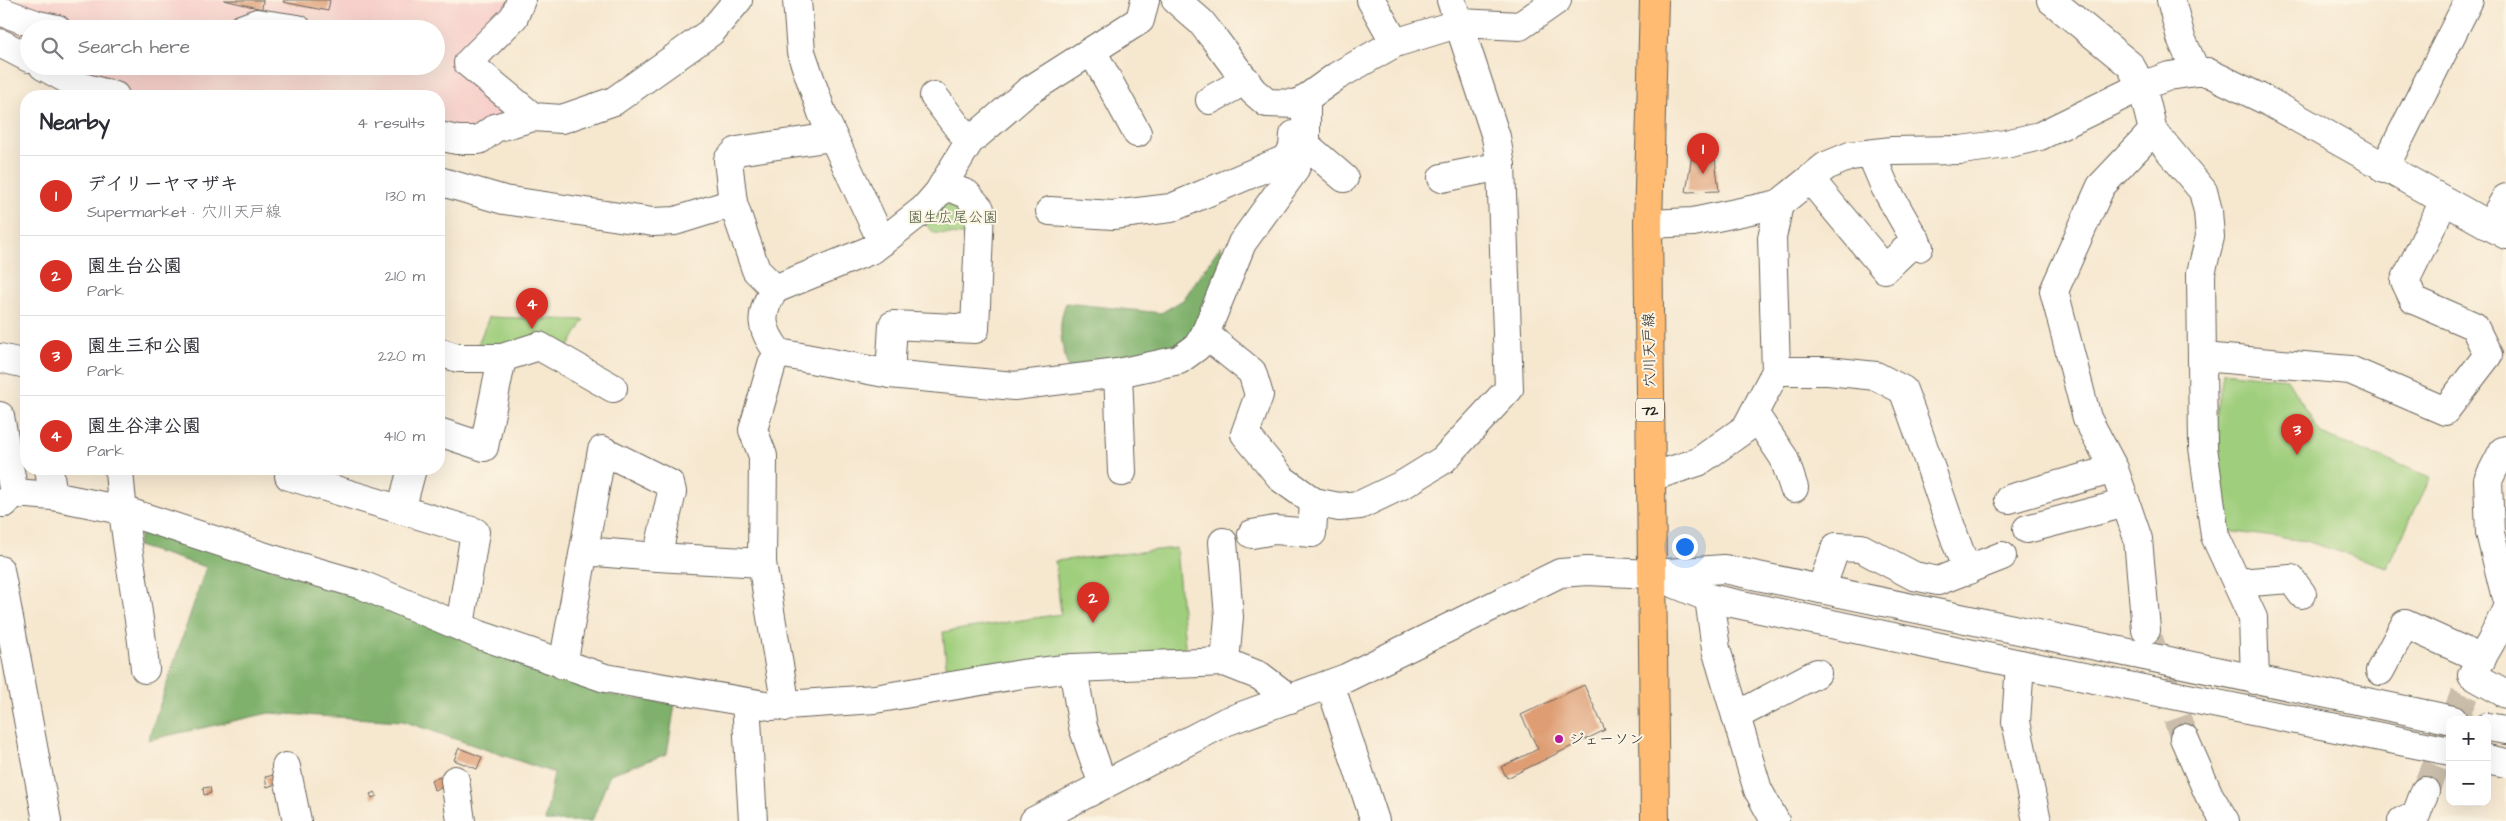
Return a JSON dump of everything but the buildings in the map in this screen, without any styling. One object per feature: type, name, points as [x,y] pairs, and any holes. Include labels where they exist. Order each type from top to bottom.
[{"type":"main road","name":"穴川天戸線","points":[[1654,0],[1648,224],[1655,821]]},
{"type":"street","points":[[521,0],[514,16],[468,63],[533,117]]},
{"type":"street","points":[[445,137],[457,140],[479,140],[495,128],[533,117],[562,119],[614,101],[712,32],[738,0]]},
{"type":"street","points":[[797,0],[801,52],[832,137],[882,242]]},
{"type":"street","points":[[1145,0],[1140,20],[1027,92],[969,142],[943,185],[924,209],[882,242],[873,249],[775,289],[764,304],[762,321],[772,344],[779,353],[890,374],[1014,386],[1118,373],[1179,360],[1196,347],[1205,334],[1242,243],[1294,171],[1306,145],[1302,101]]},
{"type":"street","points":[[1176,0],[1201,22],[1253,91],[1267,103],[1302,101],[1336,76],[1394,43],[1455,12],[1520,26],[1556,0]]},
{"type":"street","points":[[1370,0],[1394,43]]},
{"type":"street","points":[[2050,0],[2130,64],[2142,86],[2153,131],[2203,191],[2208,211],[2210,237],[2201,273],[2203,447],[2215,536],[2253,618],[2255,680]]},
{"type":"street","points":[[2170,0],[2181,38],[2196,72]]},
{"type":"street","points":[[2384,169],[2469,0]]},
{"type":"street","points":[[0,11],[24,20]]},
{"type":"street","points":[[1205,334],[1252,372],[1259,395],[1245,434],[1282,479],[1314,502],[1339,507],[1360,505],[1404,484],[1442,460],[1509,389],[1501,166],[1496,137],[1455,12]]},
{"type":"street","points":[[0,42],[20,53]]},
{"type":"street","points":[[1092,51],[1137,133]]},
{"type":"street","points":[[1648,224],[1693,222],[1779,204],[1826,166],[1850,156],[1892,150],[1962,150],[2006,144],[2032,138],[2142,86],[2169,76],[2196,72],[2207,72],[2269,102],[2384,169],[2498,231],[2506,198]]},
{"type":"street","points":[[59,75],[79,86],[93,90]]},
{"type":"street","points":[[1210,100],[1246,80]]},
{"type":"street","points":[[934,96],[969,142]]},
{"type":"street","points":[[1050,211],[1113,215],[1171,208],[1253,174],[1288,158],[1293,147],[1302,101]]},
{"type":"street","points":[[2146,630],[2138,539],[2114,469],[2087,418],[2054,291],[2101,186],[2153,131]]},
{"type":"street","points":[[775,289],[756,270],[733,203],[728,160],[738,151],[832,137]]},
{"type":"street","points":[[1306,145],[1344,178]]},
{"type":"street","points":[[1810,180],[1885,269],[1917,243],[1885,187],[1871,154]]},
{"type":"street","points":[[1442,178],[1501,166]]},
{"type":"street","points":[[445,183],[504,200],[653,222],[675,221],[733,203]]},
{"type":"street","points":[[890,374],[893,325],[975,328],[980,209],[967,194],[943,185]]},
{"type":"street","points":[[2203,357],[2350,370],[2445,411],[2488,355],[2474,326],[2414,300],[2405,281],[2444,201]]},
{"type":"street","points":[[1650,477],[1698,462],[1746,428],[1776,371],[1772,238],[1779,204]]},
{"type":"street","points":[[445,354],[458,358],[502,358],[539,346],[614,388]]},
{"type":"street","points":[[779,353],[772,364],[753,430],[763,456],[762,563],[786,707]]},
{"type":"street","points":[[0,358],[20,363]]},
{"type":"street","points":[[445,434],[484,447],[502,358]]},
{"type":"street","points":[[1776,371],[1828,371],[1876,376],[1903,390],[1967,571]]},
{"type":"street","points":[[1118,373],[1122,472]]},
{"type":"street","points":[[1754,413],[1784,458],[1794,488]]},
{"type":"street","points":[[0,416],[7,498],[52,496],[122,510],[272,559],[362,585],[460,626],[605,678],[786,707],[875,699],[1022,674],[1074,668],[1225,662],[1260,676],[1290,698]]},
{"type":"street","points":[[563,664],[602,450],[670,484],[672,492],[657,557]]},
{"type":"street","points":[[2506,450],[2503,451],[2488,480],[2490,533],[2506,598]]},
{"type":"street","points":[[2009,500],[2114,469]]},
{"type":"street","points":[[50,475],[52,496]]},
{"type":"street","points":[[119,475],[122,510],[141,623],[145,669]]},
{"type":"street","points":[[289,475],[475,532],[460,626]]},
{"type":"street","points":[[401,510],[410,475]]},
{"type":"street","points":[[1252,534],[1275,530],[1312,533],[1314,502]]},
{"type":"street","points":[[2027,529],[2126,502]]},
{"type":"street","points":[[1223,542],[1229,617],[1225,662]]},
{"type":"street","points":[[1821,589],[1836,547],[1862,548],[1914,576],[1938,581],[2002,556]]},
{"type":"street","points":[[584,551],[762,563]]},
{"type":"street","points":[[1034,821],[1225,722],[1346,678],[1560,573],[1587,571],[1652,574],[1724,569],[2446,719]]},
{"type":"street","points":[[0,570],[47,821]]},
{"type":"street","points":[[1652,574],[1709,598],[2020,664],[2446,750]]},
{"type":"street","points":[[2237,583],[2291,579],[2302,594]]},
{"type":"street","points":[[1709,598],[1716,649],[1758,790],[1775,821]]},
{"type":"street","points":[[2504,691],[2472,675],[2506,610]]},
{"type":"street","points":[[2380,671],[2405,624],[2482,659]]},
{"type":"street","points":[[2020,664],[2016,722],[2037,821]]},
{"type":"street","points":[[1074,668],[1083,727],[1103,785]]},
{"type":"street","points":[[1736,716],[1817,673]]},
{"type":"street","points":[[1330,684],[1375,821]]},
{"type":"street","points":[[746,702],[753,821]]},
{"type":"street","points":[[2491,728],[2506,730]]},
{"type":"street","points":[[2184,738],[2209,795],[2225,821]]},
{"type":"street","points":[[2491,760],[2506,763]]},
{"type":"street","points":[[286,767],[302,814]]},
{"type":"street","points":[[455,780],[461,821]]},
{"type":"street","points":[[2402,821],[2416,815],[2425,792]]},
{"type":"shaded area","points":[[0,0],[515,0],[463,65],[521,115],[473,134],[445,131],[445,90],[118,90],[74,75],[445,75],[445,20],[20,20],[20,43],[0,31]]},
{"type":"green space","name":"園生広尾公園","points":[[949,197],[966,205],[973,236],[934,233],[925,224]]},
{"type":"green space","points":[[1221,245],[1223,260],[1194,332],[1164,355],[1069,372],[1061,337],[1061,321],[1066,303],[1161,313],[1183,300]]},
{"type":"green space","points":[[489,317],[584,320],[566,352],[476,349]]},
{"type":"green space","points":[[2223,372],[2287,379],[2321,434],[2431,477],[2387,567],[2306,541],[2227,531],[2214,433]]},
{"type":"green space","points":[[142,531],[240,557],[443,628],[610,695],[675,704],[667,754],[610,774],[592,821],[545,821],[554,773],[403,721],[269,713],[148,740],[206,567],[137,546]]},
{"type":"green space","points":[[1176,548],[1186,655],[948,683],[943,632],[1061,614],[1055,561]]},
{"type":"tunnel","points":[[2149,639],[2184,738]]},
{"type":"tunnel","points":[[2456,716],[2472,675]]},
{"type":"tunnel","points":[[2425,791],[2446,740]]},
{"type":"place","name":"デイリーヤマザキ","points":[[1703,174]]},
{"type":"place","name":"園生谷津公園","points":[[532,329]]},
{"type":"place","name":"園生三和公園","points":[[2297,455]]},
{"type":"place","name":"園生台公園","points":[[1093,623]]},
{"type":"place","name":"ジェーソン","points":[[1559,739]]}]
